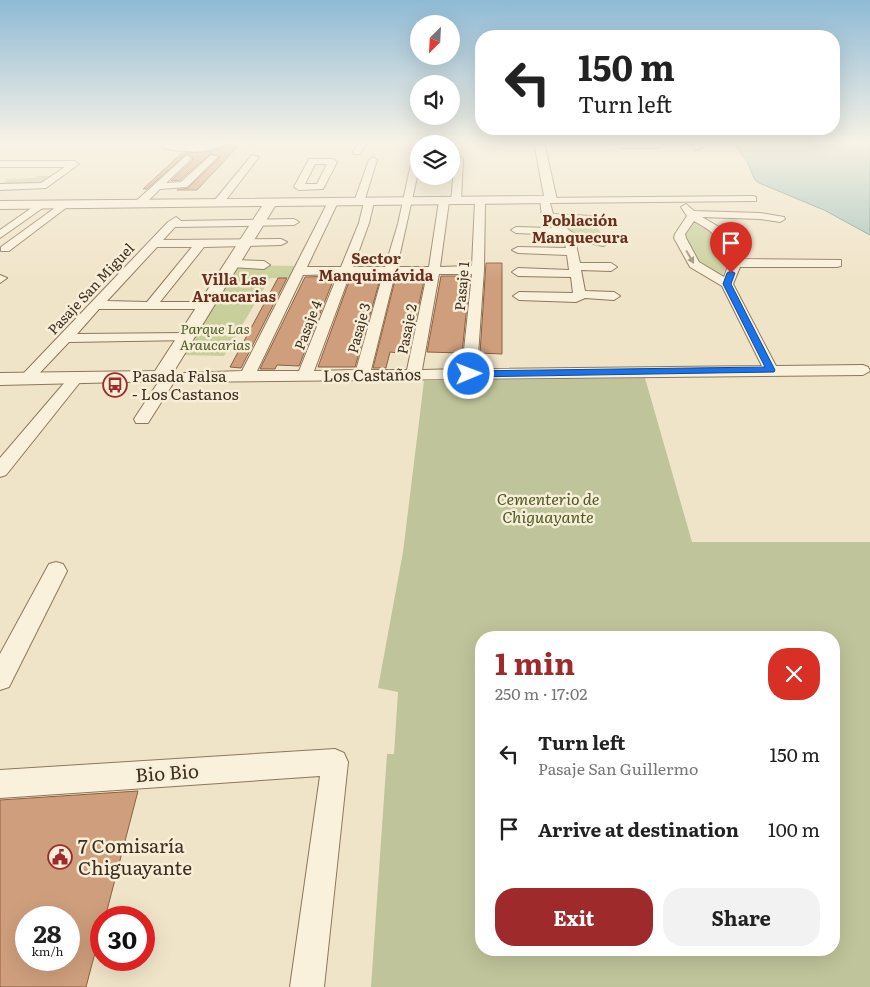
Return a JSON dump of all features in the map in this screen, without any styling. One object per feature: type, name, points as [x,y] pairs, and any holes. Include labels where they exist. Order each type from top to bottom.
[{"type":"street","points":[[139,204],[156,188]]},
{"type":"street","points":[[218,203],[231,188]]},
{"type":"street","points":[[295,202],[304,188]]},
{"type":"street","points":[[364,202],[367,188]]},
{"type":"street","points":[[408,202],[411,188]]},
{"type":"street","points":[[450,201],[453,188]]},
{"type":"street","points":[[545,188],[547,217],[550,223],[568,234],[579,296]]},
{"type":"street","points":[[681,199],[691,216],[721,232],[734,255],[735,263],[727,284]]},
{"type":"street","points":[[0,205],[753,199]]},
{"type":"street","name":"Pasaje 2","points":[[414,374],[434,270],[450,201]]},
{"type":"street","name":"Pasaje 1","points":[[469,374],[478,270],[480,201]]},
{"type":"street","points":[[247,376],[333,202]]},
{"type":"street","name":"Pasaje 4","points":[[305,375],[345,271],[364,202]]},
{"type":"street","name":"Pasaje 3","points":[[362,375],[408,202]]},
{"type":"street","points":[[142,419],[186,337],[271,203]]},
{"type":"street","points":[[0,235],[40,205]]},
{"type":"street","points":[[3,249],[62,205]]},
{"type":"street","points":[[691,216],[760,216],[780,219]]},
{"type":"street","points":[[691,216],[680,234],[680,238],[694,264],[727,284],[771,370]]},
{"type":"street","points":[[547,217],[607,220]]},
{"type":"street","points":[[174,222],[294,222]]},
{"type":"street","name":"Pasaje San Miguel","points":[[27,378],[174,222]]},
{"type":"street","points":[[516,230],[568,234],[603,243]]},
{"type":"street","points":[[153,244],[281,242]]},
{"type":"street","points":[[151,305],[200,244]]},
{"type":"street","points":[[3,249],[21,249]]},
{"type":"street","points":[[518,250],[572,252]]},
{"type":"street","points":[[735,263],[837,263]]},
{"type":"street","points":[[234,264],[264,264]]},
{"type":"street","points":[[518,272],[610,267]]},
{"type":"street","points":[[300,271],[478,270]]},
{"type":"street","points":[[518,296],[614,296]]},
{"type":"street","points":[[96,305],[206,306]]},
{"type":"street","points":[[65,338],[186,337]]},
{"type":"street","name":"Los Castaños","points":[[0,379],[863,370]]},
{"type":"street","points":[[0,470],[76,378]]},
{"type":"street","points":[[0,678],[56,571]]},
{"type":"street","name":"Bio Bio","points":[[0,784],[334,762],[307,987]]},
{"type":"green space","points":[[557,221],[595,224],[602,235],[610,240],[576,235]]},
{"type":"green space","points":[[695,221],[716,233],[730,256],[722,277],[699,263],[686,238],[686,234]]},
{"type":"green space","name":"Parque Las Araucarias","points":[[238,265],[299,266],[289,278],[270,278],[224,356],[182,355]]},
{"type":"green space","name":"Cementerio de Chiguayante","points":[[645,378],[692,542],[870,542],[870,987],[371,987],[387,754],[394,754],[398,692],[378,688],[403,552],[424,381]]},
{"type":"water","points":[[771,188],[870,188],[870,235],[824,210]]},
{"type":"building","points":[[188,188],[199,188],[197,190],[177,190]]},
{"type":"building","points":[[486,263],[502,263],[502,354],[480,353]]},
{"type":"building","points":[[335,276],[299,366],[277,365],[275,369],[260,369],[305,277]]},
{"type":"building","points":[[351,276],[381,276],[355,367],[318,367]]},
{"type":"building","points":[[396,276],[425,276],[409,351],[408,354],[390,352],[386,368],[373,368]]},
{"type":"building","points":[[441,276],[470,276],[462,353],[427,352]]},
{"type":"building","points":[[278,278],[287,278],[241,368],[230,367]]},
{"type":"building","name":"7 Comisaría Chiguayante","points":[[138,791],[108,906],[90,906],[90,971],[86,987],[0,987],[0,800]]},
{"type":"place","name":"Pasada Falsa - Los Castanos","points":[[115,385]]},
{"type":"place","name":"7 Comisaría Chiguayante","points":[[60,857]]},
{"type":"district","name":"Población Manquecura","points":[[580,230]]},
{"type":"district","name":"Sector Manquimávida","points":[[376,268]]},
{"type":"district","name":"Villa Las Araucarias","points":[[234,288]]},
{"type":"route","points":[[469,374],[771,370],[727,284],[731,273]]}]
